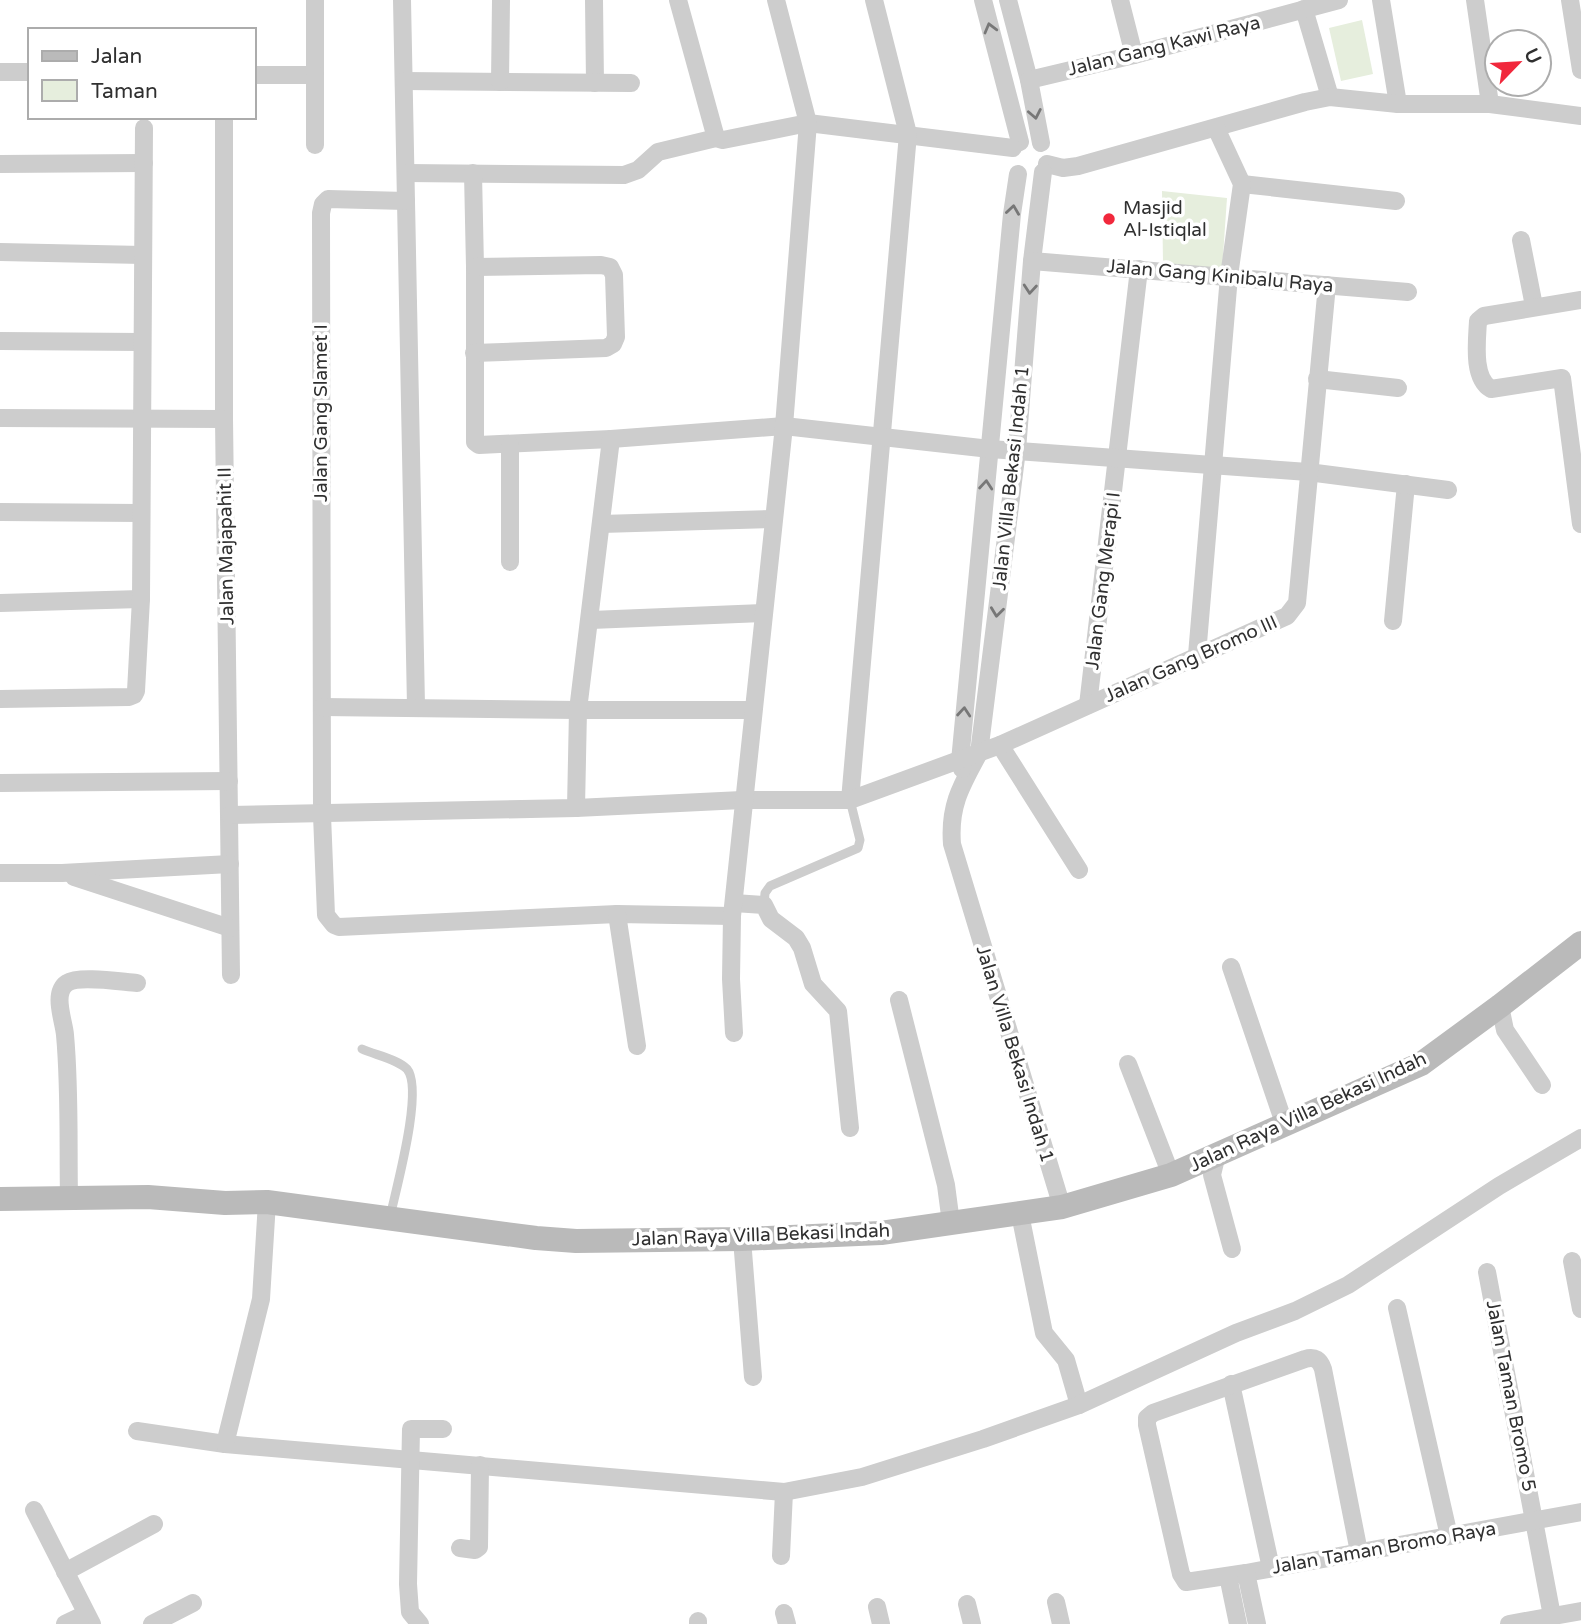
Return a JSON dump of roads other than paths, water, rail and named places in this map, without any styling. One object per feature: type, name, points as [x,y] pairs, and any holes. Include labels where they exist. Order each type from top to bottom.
[{"type":"main road","name":"Jalan Raya Villa Bekasi Indah","points":[[0,1199],[148,1197],[225,1203],[267,1202],[576,1241],[742,1239],[880,1233],[1020,1214],[1062,1207],[1171,1175],[1421,1063],[1581,943]]},
{"type":"street","points":[[315,0],[315,145]]},
{"type":"street","points":[[402,0],[416,706]]},
{"type":"street","points":[[500,82],[501,0]]},
{"type":"street","points":[[594,0],[595,83]]},
{"type":"street","points":[[678,0],[716,138]]},
{"type":"street","points":[[734,1033],[731,979],[733,909],[784,426],[808,123],[776,0]]},
{"type":"street","points":[[849,800],[908,134],[874,0]]},
{"type":"street","points":[[983,0],[1016,145],[1010,162],[1018,174],[1031,178],[1045,168],[1070,168],[1330,97],[1398,104],[1490,104],[1581,116]]},
{"type":"street","points":[[1008,0],[1041,143],[1048,157],[1045,168]]},
{"type":"street","points":[[1120,0],[1134,55]]},
{"type":"street","name":"Jalan Gang Kawi Raya","points":[[1028,80],[1134,55],[1339,0]]},
{"type":"street","points":[[1381,0],[1398,104]]},
{"type":"street","points":[[1475,0],[1490,104]]},
{"type":"street","points":[[1570,0],[1581,70]]},
{"type":"street","points":[[1304,9],[1330,97]]},
{"type":"street","points":[[0,72],[28,72]]},
{"type":"street","points":[[256,75],[315,75]]},
{"type":"street","points":[[404,82],[631,83]]},
{"type":"street","name":"Jalan Majapahit II","points":[[224,119],[231,975]]},
{"type":"street","points":[[406,173],[624,175],[638,170],[658,152],[716,138],[723,140],[808,123],[1016,145],[1027,139],[1041,143]]},
{"type":"street","points":[[0,699],[134,695],[141,599],[144,128]]},
{"type":"street","points":[[1197,655],[1229,276],[1242,184],[1216,128]]},
{"type":"street","points":[[0,164],[144,163]]},
{"type":"street","name":"Jalan Villa Bekasi Indah 1","points":[[1045,168],[1032,261],[1017,450],[979,753],[964,779],[952,811],[953,844],[1062,1207]]},
{"type":"street","points":[[473,173],[475,442],[479,444],[510,445],[784,426],[990,449],[1308,472],[1448,490]]},
{"type":"street","name":"Jalan Villa Bekasi Indah 1","points":[[964,779],[960,761],[1018,174]]},
{"type":"street","points":[[1242,184],[1396,201]]},
{"type":"street","name":"Jalan Gang Slamet I","points":[[406,201],[328,199],[321,213],[322,815],[325,910],[329,921],[339,927],[617,915]]},
{"type":"street","points":[[1521,240],[1534,306]]},
{"type":"street","points":[[0,252],[143,255]]},
{"type":"street","name":"Jalan Gang Kinibalu Raya","points":[[1032,261],[1408,292]]},
{"type":"street","points":[[474,353],[606,348],[613,344],[616,337],[614,275],[610,267],[475,267]]},
{"type":"street","name":"Jalan Gang Merapi I","points":[[1088,705],[1139,269]]},
{"type":"street","name":"Jalan Gang Bromo III","points":[[230,815],[576,808],[743,800],[849,800],[1000,745],[1287,616],[1295,608],[1327,285]]},
{"type":"street","points":[[1581,300],[1484,316],[1478,321],[1476,341],[1480,379],[1487,387],[1495,390],[1581,375]]},
{"type":"street","points":[[0,341],[142,342]]},
{"type":"street","points":[[1562,378],[1581,524]]},
{"type":"street","points":[[1318,379],[1398,388]]},
{"type":"street","points":[[0,418],[225,419]]},
{"type":"street","points":[[576,808],[578,710],[611,439]]},
{"type":"street","points":[[510,445],[510,562]]},
{"type":"street","points":[[1393,621],[1406,484]]},
{"type":"street","points":[[0,512],[141,513]]},
{"type":"street","points":[[601,524],[773,519]]},
{"type":"street","points":[[0,603],[141,599]]},
{"type":"street","points":[[591,620],[763,612]]},
{"type":"street","points":[[322,707],[752,710]]},
{"type":"street","points":[[1000,745],[1079,870]]},
{"type":"street","points":[[0,783],[229,781]]},
{"type":"street","points":[[0,873],[62,873],[230,864]]},
{"type":"street","points":[[150,902],[153,868]]},
{"type":"street","points":[[62,873],[230,928]]},
{"type":"street","points":[[637,1046],[617,915],[764,905],[771,919],[796,938],[802,948],[813,984],[838,1011],[850,1128]]},
{"type":"street","points":[[1231,967],[1285,1126]]},
{"type":"street","points":[[69,1198],[67,1050],[60,1003],[61,990],[67,983],[81,980],[137,983]]},
{"type":"street","points":[[898,1000],[946,1185],[951,1223]]},
{"type":"street","points":[[1500,1006],[1505,1030],[1542,1085]]},
{"type":"street","points":[[1128,1064],[1171,1175]]},
{"type":"street","points":[[137,1431],[225,1444],[784,1492],[862,1477],[1079,1405],[1236,1333],[1295,1311],[1348,1284],[1499,1186],[1581,1138]]},
{"type":"street","points":[[1217,1154],[1212,1175],[1232,1250]]},
{"type":"street","points":[[225,1444],[261,1299],[267,1202]]},
{"type":"street","points":[[1020,1214],[1044,1333],[1066,1360],[1079,1405]]},
{"type":"street","points":[[742,1239],[753,1377]]},
{"type":"street","points":[[1572,1261],[1581,1309]]},
{"type":"street","name":"Jalan Taman Bromo 5","points":[[1487,1272],[1552,1616]]},
{"type":"street","points":[[1397,1308],[1449,1536]]},
{"type":"street","points":[[1271,1569],[1231,1384],[1311,1357],[1321,1363],[1359,1552]]},
{"type":"street","name":"Jalan Taman Bromo Raya","points":[[1231,1384],[1153,1413],[1147,1418],[1181,1574],[1186,1582],[1581,1512]]},
{"type":"street","points":[[420,1624],[410,1612],[408,1584],[411,1429],[443,1429]]},
{"type":"street","points":[[460,1548],[475,1550],[479,1547],[480,1465]]},
{"type":"street","points":[[781,1556],[784,1492]]},
{"type":"street","points":[[34,1510],[89,1619],[65,1624]]},
{"type":"street","points":[[65,1572],[153,1524]]},
{"type":"street","points":[[1237,1574],[1238,1624]]},
{"type":"street","points":[[1237,1574],[1257,1624]]},
{"type":"street","points":[[1056,1602],[1061,1624]]},
{"type":"street","points":[[152,1624],[193,1603]]},
{"type":"street","points":[[967,1604],[972,1624]]},
{"type":"street","points":[[1509,1624],[1581,1611]]},
{"type":"lane","points":[[764,905],[765,892],[770,886],[858,848],[860,839],[849,800]]},
{"type":"lane","points":[[362,1049],[402,1065],[412,1078],[413,1104],[390,1217]]},
{"type":"place","name":"Masjid Al-Istiqlal","points":[[1109,219]]}]
